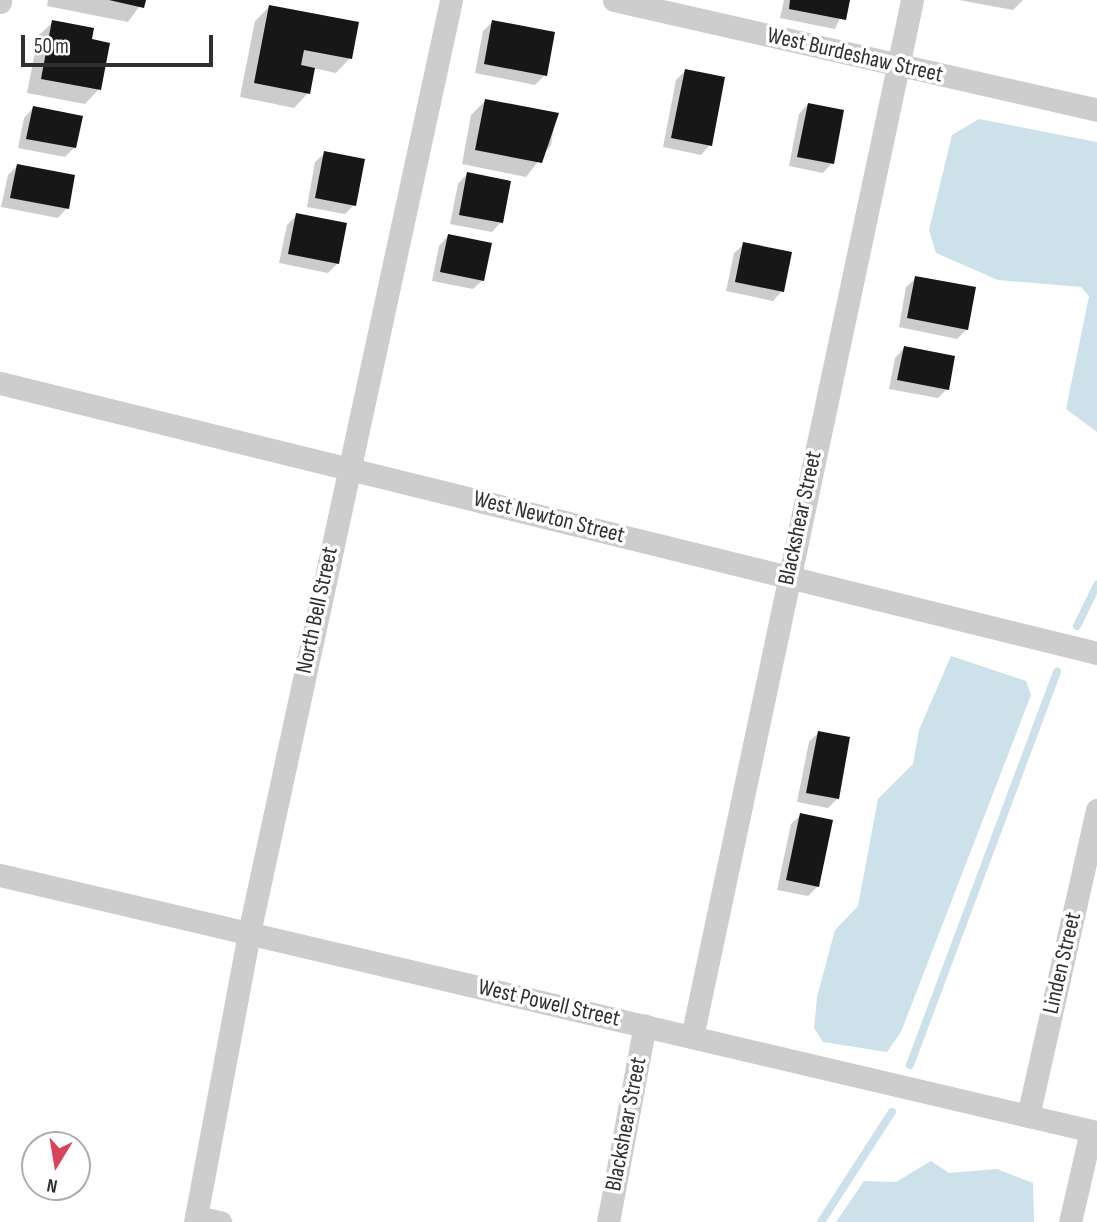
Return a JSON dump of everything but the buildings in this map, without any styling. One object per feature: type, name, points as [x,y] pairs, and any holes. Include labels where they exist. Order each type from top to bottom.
[{"type":"street","name":"North Bell Street","points":[[195,1219],[248,933],[451,0]]},
{"type":"street","name":"West Burdeshaw Street","points":[[614,0],[1097,110]]},
{"type":"street","name":"Blackshear Street","points":[[692,1037],[912,0]]},
{"type":"street","name":"West Newton Street","points":[[0,383],[1097,653]]},
{"type":"street","name":"Linden Street","points":[[1028,1116],[1097,810]]},
{"type":"street","name":"West Powell Street","points":[[0,875],[1094,1131]]},
{"type":"street","name":"Blackshear Street","points":[[608,1222],[645,1025]]},
{"type":"street","points":[[1070,1222],[1094,1131]]},
{"type":"street","points":[[195,1219],[220,1222]]},
{"type":"water","points":[[979,119],[1097,142],[1097,432],[1066,409],[1089,296],[1081,287],[998,280],[936,253],[929,230],[952,135]]},
{"type":"water","points":[[951,656],[1026,681],[1031,695],[901,1032],[887,1052],[823,1042],[814,1028],[817,997],[835,930],[858,906],[878,799],[913,764],[919,730]]},
{"type":"water","points":[[931,1161],[949,1173],[997,1169],[1033,1183],[1034,1222],[836,1222],[864,1181],[896,1182]]},
{"type":"waterway","points":[[1077,626],[1097,585]]},
{"type":"waterway","points":[[910,1065],[1057,672]]},
{"type":"waterway","points":[[821,1222],[892,1112]]}]
